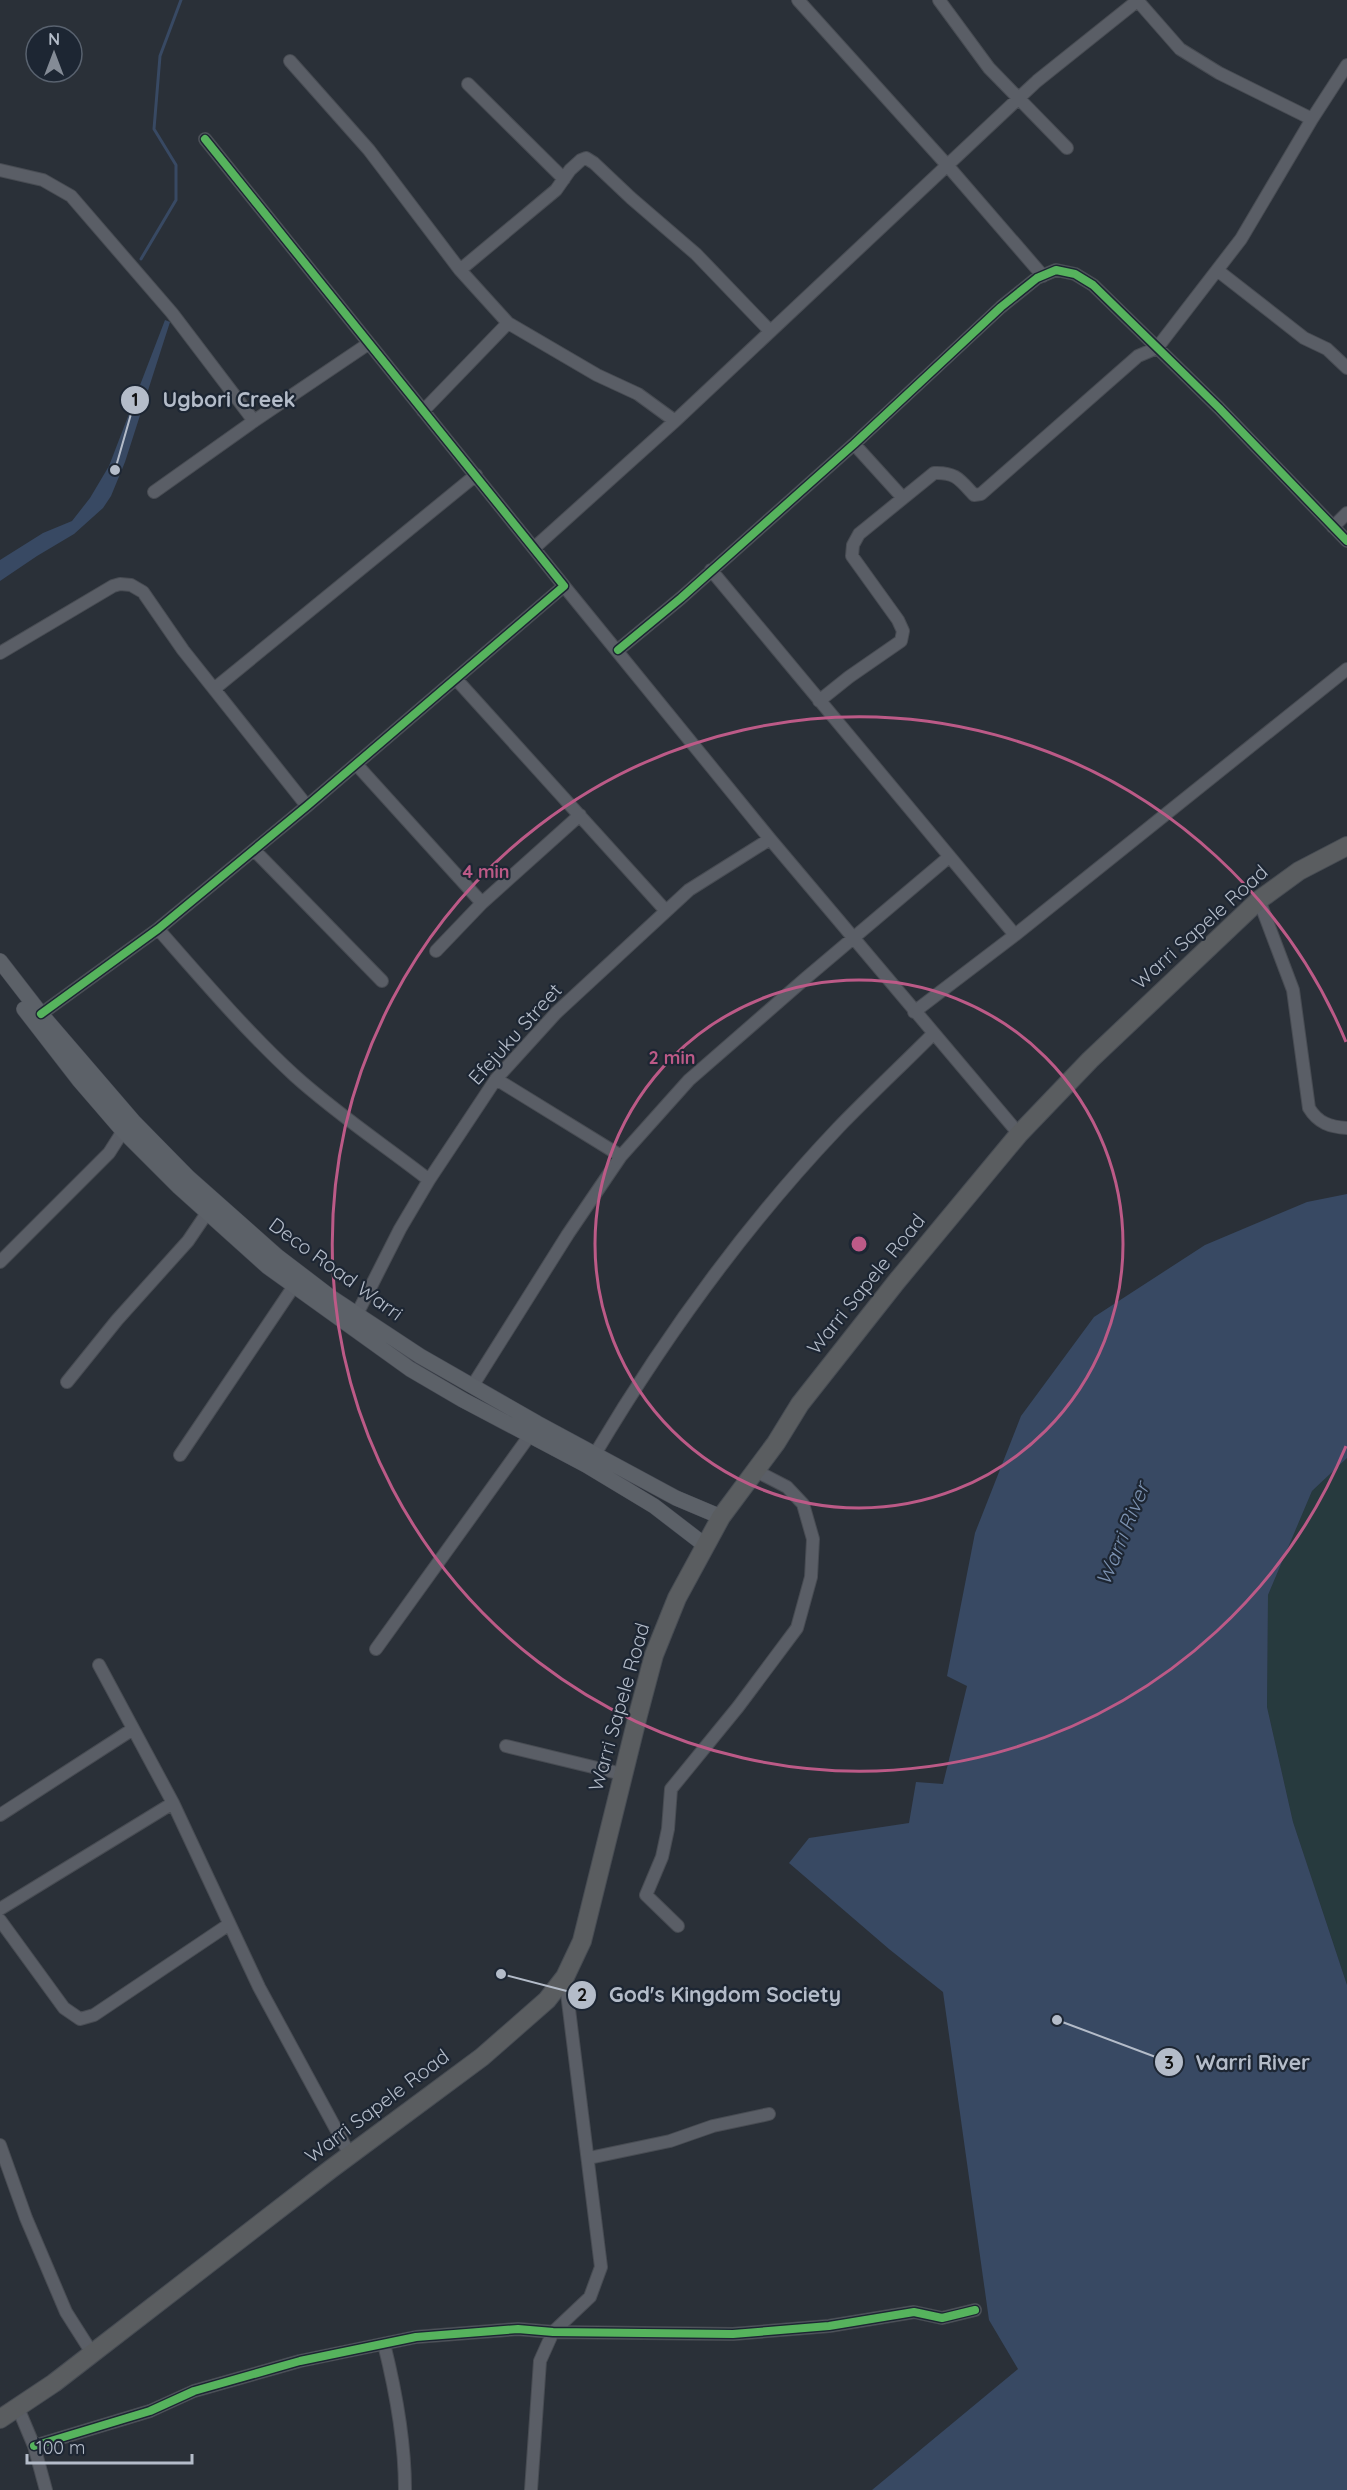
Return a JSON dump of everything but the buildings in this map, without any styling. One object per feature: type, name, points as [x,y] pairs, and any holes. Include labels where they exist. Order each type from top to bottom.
[{"type":"highway","name":"Warri Sapele Road","points":[[0,2419],[54,2383],[350,2154],[482,2056],[547,2000],[566,1977],[582,1941],[622,1774],[654,1655],[677,1598],[722,1518],[807,1395],[897,1281],[1019,1134],[1090,1060],[1259,900],[1299,871],[1347,846]]},
{"type":"main road","name":"Deco Road Warri","points":[[0,961],[41,1014],[141,1130],[195,1184],[277,1256],[298,1281],[410,1369],[586,1465],[654,1506],[706,1546]]},
{"type":"main road","name":"Deco Road Warri","points":[[0,978],[79,1080],[123,1131],[207,1213],[268,1267],[357,1314],[420,1356],[595,1454],[676,1498],[722,1518]]},
{"type":"street","points":[[798,0],[947,165],[1043,276]]},
{"type":"street","points":[[939,0],[989,68],[1067,148]]},
{"type":"street","points":[[534,548],[675,421],[1017,99],[1137,0],[1180,50],[1219,73],[1312,119]]},
{"type":"street","points":[[290,61],[369,150],[460,270],[508,323],[597,375],[638,394],[675,421]]},
{"type":"street","points":[[819,701],[901,641],[903,631],[898,620],[852,556],[853,545],[859,534],[934,473],[948,472],[956,476],[974,495],[981,494],[1138,356],[1157,348],[1241,238],[1347,65]]},
{"type":"street","points":[[468,84],[564,179]]},
{"type":"street","points":[[205,139],[770,839],[933,1035],[1019,1134]]},
{"type":"street","points":[[460,270],[556,190],[581,160],[586,158],[696,254],[770,331]]},
{"type":"street","points":[[0,170],[43,180],[71,196],[172,313],[254,421]]},
{"type":"street","points":[[618,650],[854,444],[1001,307],[1037,278],[1056,270],[1075,274],[1093,285],[1219,408],[1347,541]]},
{"type":"street","points":[[1217,270],[1304,338],[1327,349],[1347,368]]},
{"type":"street","points":[[423,411],[508,323]]},
{"type":"street","points":[[154,492],[369,344]]},
{"type":"street","points":[[854,444],[903,498]]},
{"type":"street","points":[[213,689],[476,475]]},
{"type":"street","points":[[1334,526],[1347,513]]},
{"type":"street","points":[[711,570],[1015,935]]},
{"type":"street","points":[[0,653],[113,586],[131,585],[143,592],[213,689],[307,806]]},
{"type":"street","points":[[41,1014],[158,929],[307,806],[564,586]]},
{"type":"street","points":[[914,1012],[1015,935],[1347,669]]},
{"type":"street","points":[[456,679],[666,911]]},
{"type":"street","points":[[356,764],[482,903]]},
{"type":"street","points":[[436,951],[482,903],[580,815]]},
{"type":"street","name":"Efejuku Street","points":[[357,1314],[400,1229],[429,1180],[496,1079],[556,1013],[689,890],[770,839]]},
{"type":"street","points":[[254,849],[382,981]]},
{"type":"street","points":[[472,1385],[568,1234],[621,1156],[689,1080],[949,857]]},
{"type":"street","points":[[1259,900],[1293,990],[1309,1108],[1315,1119],[1333,1127],[1347,1128]]},
{"type":"street","points":[[158,929],[203,980],[294,1075],[348,1120],[429,1180]]},
{"type":"street","points":[[595,1454],[629,1397],[694,1301],[764,1214],[837,1129],[933,1035]]},
{"type":"street","points":[[496,1079],[621,1156]]},
{"type":"street","points":[[0,1262],[110,1153],[123,1131]]},
{"type":"street","points":[[67,1382],[117,1320],[188,1241],[207,1213]]},
{"type":"street","points":[[180,1455],[298,1281]]},
{"type":"street","points":[[376,1649],[530,1435]]},
{"type":"street","points":[[678,1926],[646,1894],[664,1848],[671,1789],[738,1707],[796,1628],[811,1577],[813,1539],[802,1504],[787,1486],[756,1471]]},
{"type":"street","points":[[99,1665],[173,1803],[259,1988],[350,2154]]},
{"type":"street","points":[[0,1815],[133,1729]]},
{"type":"street","points":[[506,1746],[622,1774]]},
{"type":"street","points":[[0,1909],[173,1803]]},
{"type":"street","points":[[0,1920],[64,2008],[80,2019],[94,2015],[228,1925]]},
{"type":"street","points":[[531,2490],[540,2361],[553,2332],[590,2297],[601,2267],[566,1977]]},
{"type":"street","points":[[589,2158],[670,2141],[713,2126],[769,2114]]},
{"type":"street","points":[[0,2145],[26,2218],[66,2312],[92,2353]]},
{"type":"street","points":[[34,2446],[150,2411],[194,2391],[300,2361],[417,2337],[518,2329],[553,2332],[733,2334],[829,2326],[914,2312],[942,2318],[975,2310]]},
{"type":"street","points":[[384,2344],[398,2403],[405,2458],[405,2490]]},
{"type":"street","points":[[18,2408],[34,2446],[46,2490]]},
{"type":"green space","points":[[1347,1458],[1347,1985],[1293,1822],[1267,1707],[1268,1595],[1312,1491]]},
{"type":"water","points":[[165,320],[170,322],[125,462],[111,496],[103,508],[74,534],[0,581],[0,560],[43,533],[72,521],[90,498],[109,466]]},
{"type":"water","points":[[1347,1194],[1347,1458],[1312,1491],[1268,1595],[1267,1707],[1293,1822],[1347,1985],[1347,2490],[872,2490],[1018,2369],[989,2320],[943,1992],[789,1863],[809,1838],[909,1823],[916,1782],[943,1784],[967,1686],[947,1676],[975,1533],[1021,1416],[1094,1317],[1205,1245],[1307,1202]]},
{"type":"waterway","points":[[141,259],[176,200],[176,165],[154,129],[160,56],[181,0]]},
{"type":"cycle path","points":[[41,1014],[158,929],[307,806],[564,586],[205,139]]},
{"type":"cycle path","points":[[618,650],[681,598],[854,444],[1001,307],[1037,278],[1056,270],[1075,274],[1093,285],[1219,408],[1347,541]]},
{"type":"cycle path","points":[[34,2446],[150,2411],[194,2391],[300,2361],[416,2337],[518,2329],[553,2332],[733,2334],[829,2326],[914,2312],[942,2318],[975,2310]]},
{"type":"place","name":"Ugbori Creek","points":[[115,470]]},
{"type":"place","name":"God's Kingdom Society","points":[[501,1974]]},
{"type":"place","name":"Warri River","points":[[1057,2020]]}]
